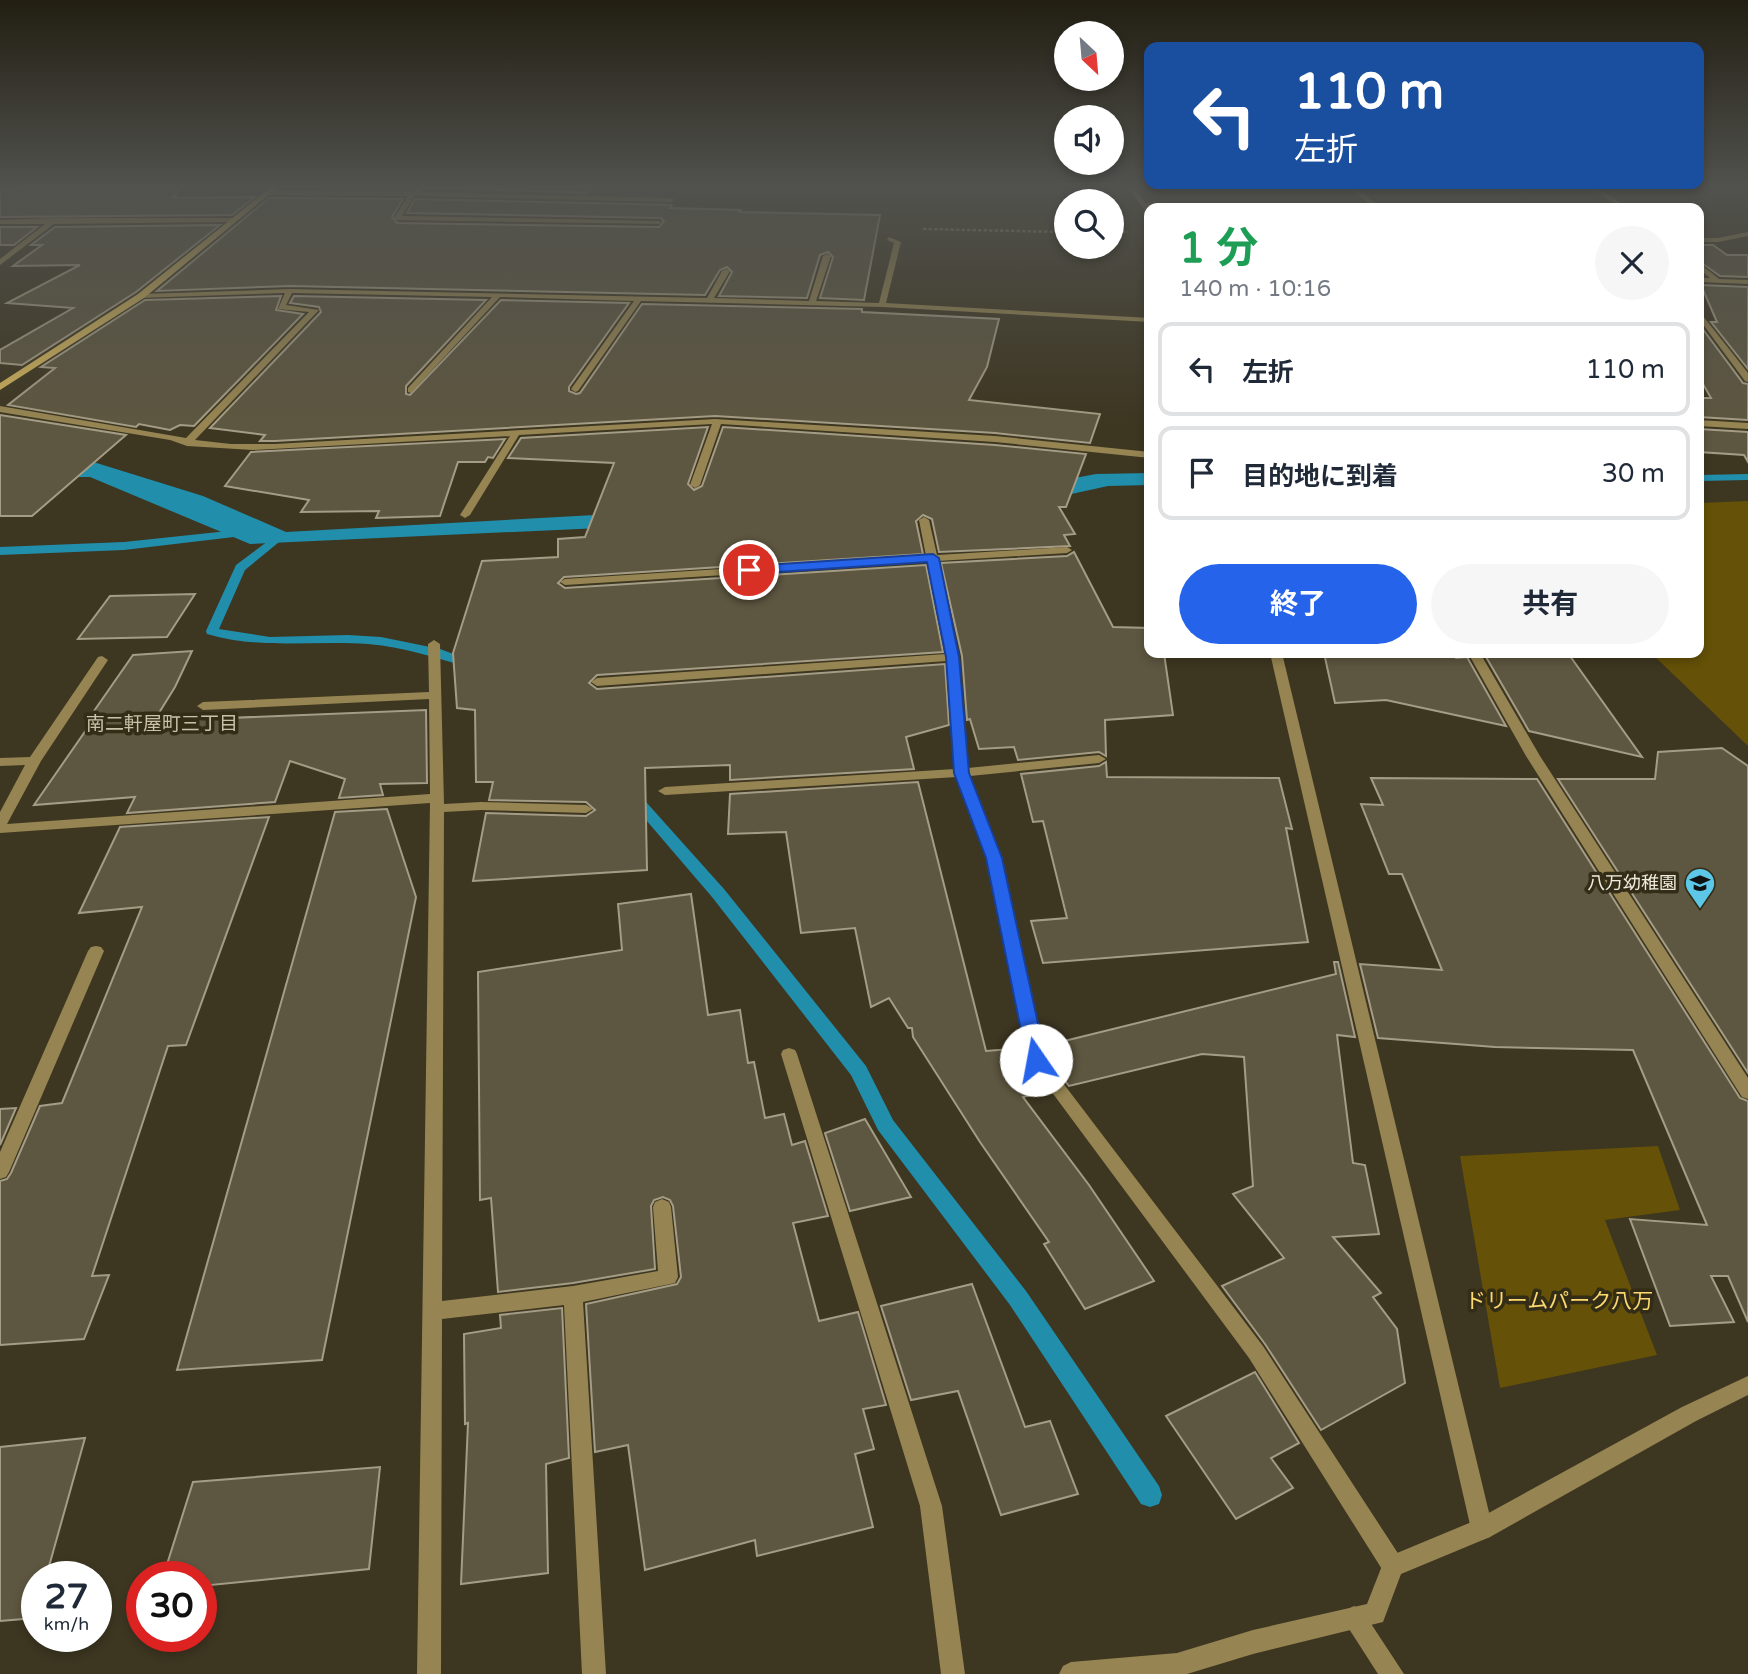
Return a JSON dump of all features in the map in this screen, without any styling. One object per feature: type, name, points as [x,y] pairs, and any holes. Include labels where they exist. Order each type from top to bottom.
[{"type":"main road","points":[[0,387],[141,296],[178,265]]},
{"type":"street","points":[[812,303],[824,265]]},
{"type":"street","points":[[882,305],[892,265]]},
{"type":"street","points":[[1704,269],[1717,281]]},
{"type":"street","points":[[709,301],[726,271]]},
{"type":"street","points":[[1704,280],[1748,282]]},
{"type":"street","points":[[187,443],[315,310],[281,307],[290,291]]},
{"type":"street","points":[[141,296],[290,291],[498,295],[882,305],[1144,320]]},
{"type":"street","points":[[411,390],[498,295]]},
{"type":"street","points":[[575,389],[639,299]]},
{"type":"street","points":[[1704,320],[1748,379]]},
{"type":"street","points":[[0,409],[170,437],[187,443],[267,447],[410,441],[603,426],[717,422],[928,434],[1090,447],[1144,454]]},
{"type":"street","points":[[695,485],[717,422]]},
{"type":"street","points":[[1704,423],[1748,426]]},
{"type":"street","points":[[465,514],[516,432]]},
{"type":"street","points":[[924,520],[953,657],[961,773],[994,858],[1036,1060],[1256,1352],[1393,1566]]},
{"type":"street","points":[[565,582],[1067,550]]},
{"type":"street","points":[[429,1674],[437,803],[434,644]]},
{"type":"street","points":[[597,682],[953,657]]},
{"type":"street","points":[[1277,658],[1482,1529]]},
{"type":"street","points":[[1477,658],[1533,756],[1748,1092]]},
{"type":"street","points":[[0,827],[34,761],[102,660]]},
{"type":"street","points":[[203,706],[435,695]]},
{"type":"street","points":[[664,791],[961,773],[1099,759]]},
{"type":"street","points":[[0,762],[34,761]]},
{"type":"street","points":[[0,827],[437,803],[586,809]]},
{"type":"street","points":[[0,1172],[96,951]]},
{"type":"street","points":[[789,1054],[931,1506],[953,1674]]},
{"type":"street","points":[[433,1311],[573,1295],[668,1278],[662,1208]]},
{"type":"street","points":[[573,1295],[594,1674]]},
{"type":"street","points":[[1072,1674],[1176,1670],[1253,1643],[1375,1614],[1393,1566],[1482,1529],[1689,1414],[1748,1385]]},
{"type":"street","points":[[1354,1618],[1392,1674]]},
{"type":"green space","points":[[1748,501],[1748,746],[1656,658],[1704,658],[1704,503]]},
{"type":"green space","name":"ドリームパーク八万","points":[[1658,1146],[1680,1210],[1605,1220],[1657,1355],[1500,1388],[1460,1156]]},
{"type":"water","points":[[87,460],[203,496],[286,532],[995,493],[1096,474],[1144,473],[1144,485],[1108,486],[1044,500],[753,521],[250,544],[90,477],[0,477],[0,461]]},
{"type":"building","points":[[80,265],[170,265],[136,292],[22,365],[0,363],[0,350],[73,308],[7,303]]},
{"type":"building","points":[[188,265],[817,265],[807,298],[719,296],[732,272],[727,267],[720,270],[705,295],[290,286],[157,291]]},
{"type":"building","points":[[830,265],[871,265],[864,300],[820,298]]},
{"type":"building","points":[[1705,265],[1748,265],[1748,277],[1720,276]]},
{"type":"building","points":[[1704,285],[1748,287],[1748,369],[1711,322],[1717,322],[1704,292]]},
{"type":"building","points":[[281,296],[276,310],[303,314],[194,426],[180,425],[170,430],[139,424],[136,427],[8,405],[55,368],[41,367],[145,300]]},
{"type":"building","points":[[294,296],[486,300],[406,386],[406,394],[410,395],[501,300],[629,303],[569,387],[569,391],[576,394],[580,393],[642,304],[862,309],[862,312],[999,319],[987,367],[969,400],[1100,414],[1090,443],[995,433],[715,416],[275,441],[260,441],[265,435],[210,428],[321,312],[319,307],[290,303]]},
{"type":"building","points":[[1704,331],[1743,383],[1748,384],[1748,420],[1704,417],[1704,398],[1711,398],[1704,386]]},
{"type":"building","points":[[0,415],[126,435],[32,516],[0,516]]},
{"type":"building","points":[[708,427],[688,484],[694,490],[702,486],[723,427],[995,445],[1086,454],[1066,507],[1059,507],[1075,534],[1064,535],[1070,546],[939,552],[932,519],[923,515],[916,521],[923,554],[564,577],[558,583],[565,588],[926,565],[943,652],[597,675],[589,683],[597,689],[945,664],[949,725],[906,737],[914,769],[730,780],[730,765],[645,768],[647,870],[473,881],[486,813],[586,816],[595,810],[586,802],[489,800],[493,782],[476,782],[475,710],[457,708],[453,653],[482,561],[558,557],[558,539],[585,537],[614,463],[508,458],[521,438]]},
{"type":"building","points":[[1704,429],[1748,432],[1748,462],[1744,455],[1704,452]]},
{"type":"building","points":[[505,439],[493,458],[488,457],[485,462],[458,462],[440,516],[376,518],[379,511],[301,512],[309,500],[225,486],[251,452]]},
{"type":"building","points":[[1074,552],[1113,627],[1144,628],[1144,658],[1165,658],[1173,715],[1105,720],[1106,756],[1099,752],[1018,760],[1014,747],[979,749],[970,719],[967,720],[962,656],[941,563],[1067,556]]},
{"type":"building","points":[[195,594],[167,637],[78,639],[110,596]]},
{"type":"building","points":[[192,651],[175,687],[154,721],[426,710],[427,783],[380,784],[383,795],[339,798],[345,779],[290,761],[275,802],[127,813],[135,797],[34,805],[93,720],[87,721],[133,655]]},
{"type":"building","points":[[1325,658],[1468,658],[1506,726],[1386,700],[1335,703]]},
{"type":"building","points":[[1487,658],[1571,658],[1642,757],[1529,731]]},
{"type":"building","name":"八万幼稚園","points":[[1722,748],[1748,766],[1748,1073],[1558,779],[1655,779],[1658,752]]},
{"type":"building","points":[[1106,762],[1107,777],[1279,778],[1292,829],[1286,828],[1308,942],[1043,963],[1031,921],[1067,918],[1043,821],[1033,822],[1021,774],[1099,766]]},
{"type":"building","points":[[1371,778],[1537,779],[1740,1098],[1748,1101],[1748,1322],[1728,1276],[1711,1276],[1734,1322],[1670,1326],[1630,1219],[1707,1225],[1633,1050],[1495,1047],[1378,1038],[1360,964],[1442,970],[1402,874],[1389,874],[1361,804],[1383,805]]},
{"type":"building","points":[[918,782],[986,1051],[1023,1048],[1026,1062],[1048,1091],[1023,1097],[1089,1185],[1154,1281],[1085,1309],[1044,1244],[1049,1242],[980,1142],[913,1037],[912,1028],[908,1028],[889,998],[871,1007],[855,928],[801,933],[786,832],[728,834],[730,794]]},
{"type":"building","points":[[387,809],[416,897],[322,1360],[177,1370],[335,812]]},
{"type":"building","points":[[269,817],[186,1045],[168,1046],[92,1276],[109,1275],[84,1339],[0,1345],[0,1181],[7,1179],[11,1173],[40,1106],[62,1103],[142,907],[79,913],[120,827]]},
{"type":"building","points":[[691,894],[708,1015],[740,1010],[748,1063],[754,1062],[765,1118],[784,1114],[792,1145],[805,1141],[828,1216],[793,1223],[819,1321],[858,1312],[886,1405],[863,1409],[874,1449],[855,1454],[873,1527],[757,1556],[755,1540],[645,1570],[628,1445],[595,1452],[586,1304],[677,1284],[681,1277],[673,1206],[670,1200],[663,1197],[654,1200],[651,1206],[655,1269],[498,1292],[491,1198],[480,1200],[478,972],[622,950],[618,904]]},
{"type":"building","points":[[1334,962],[1338,962],[1355,1037],[1337,1035],[1353,1163],[1365,1165],[1379,1234],[1333,1237],[1381,1293],[1373,1297],[1397,1329],[1405,1383],[1321,1430],[1265,1344],[1222,1286],[1284,1258],[1233,1194],[1253,1186],[1244,1057],[1202,1054],[1069,1086],[1046,1057],[1044,1046],[1336,974]]},
{"type":"building","points":[[16,1108],[0,1145],[0,1109]]},
{"type":"building","points":[[865,1119],[911,1197],[850,1211],[825,1133]]},
{"type":"building","points":[[972,1284],[1025,1427],[1050,1421],[1078,1494],[1001,1515],[958,1391],[911,1400],[881,1306]]},
{"type":"building","points":[[562,1308],[569,1458],[546,1464],[548,1573],[461,1584],[468,1423],[465,1424],[464,1334],[501,1328],[500,1315]]},
{"type":"building","points":[[1255,1372],[1299,1443],[1271,1458],[1293,1488],[1236,1519],[1166,1416]]},
{"type":"building","points":[[85,1438],[50,1561],[21,1561],[21,1619],[0,1621],[0,1447]]},
{"type":"building","points":[[380,1467],[369,1569],[217,1584],[217,1561],[168,1561],[193,1482]]},
{"type":"waterway","points":[[1704,478],[1748,477]]},
{"type":"waterway","points":[[0,551],[124,546],[247,533]]},
{"type":"waterway","points":[[280,536],[240,568],[212,631],[251,640],[381,641],[435,651],[473,664]]},
{"type":"waterway","points":[[633,796],[718,893],[859,1071],[885,1125],[1018,1298],[1150,1495]]},
{"type":"place","name":"八万幼稚園","points":[[1700,910]]},
{"type":"district","name":"南二軒屋町三丁目","points":[[162,723]]},
{"type":"route","points":[[749,570],[933,558],[953,657],[961,773],[994,858],[1036,1060]]}]
